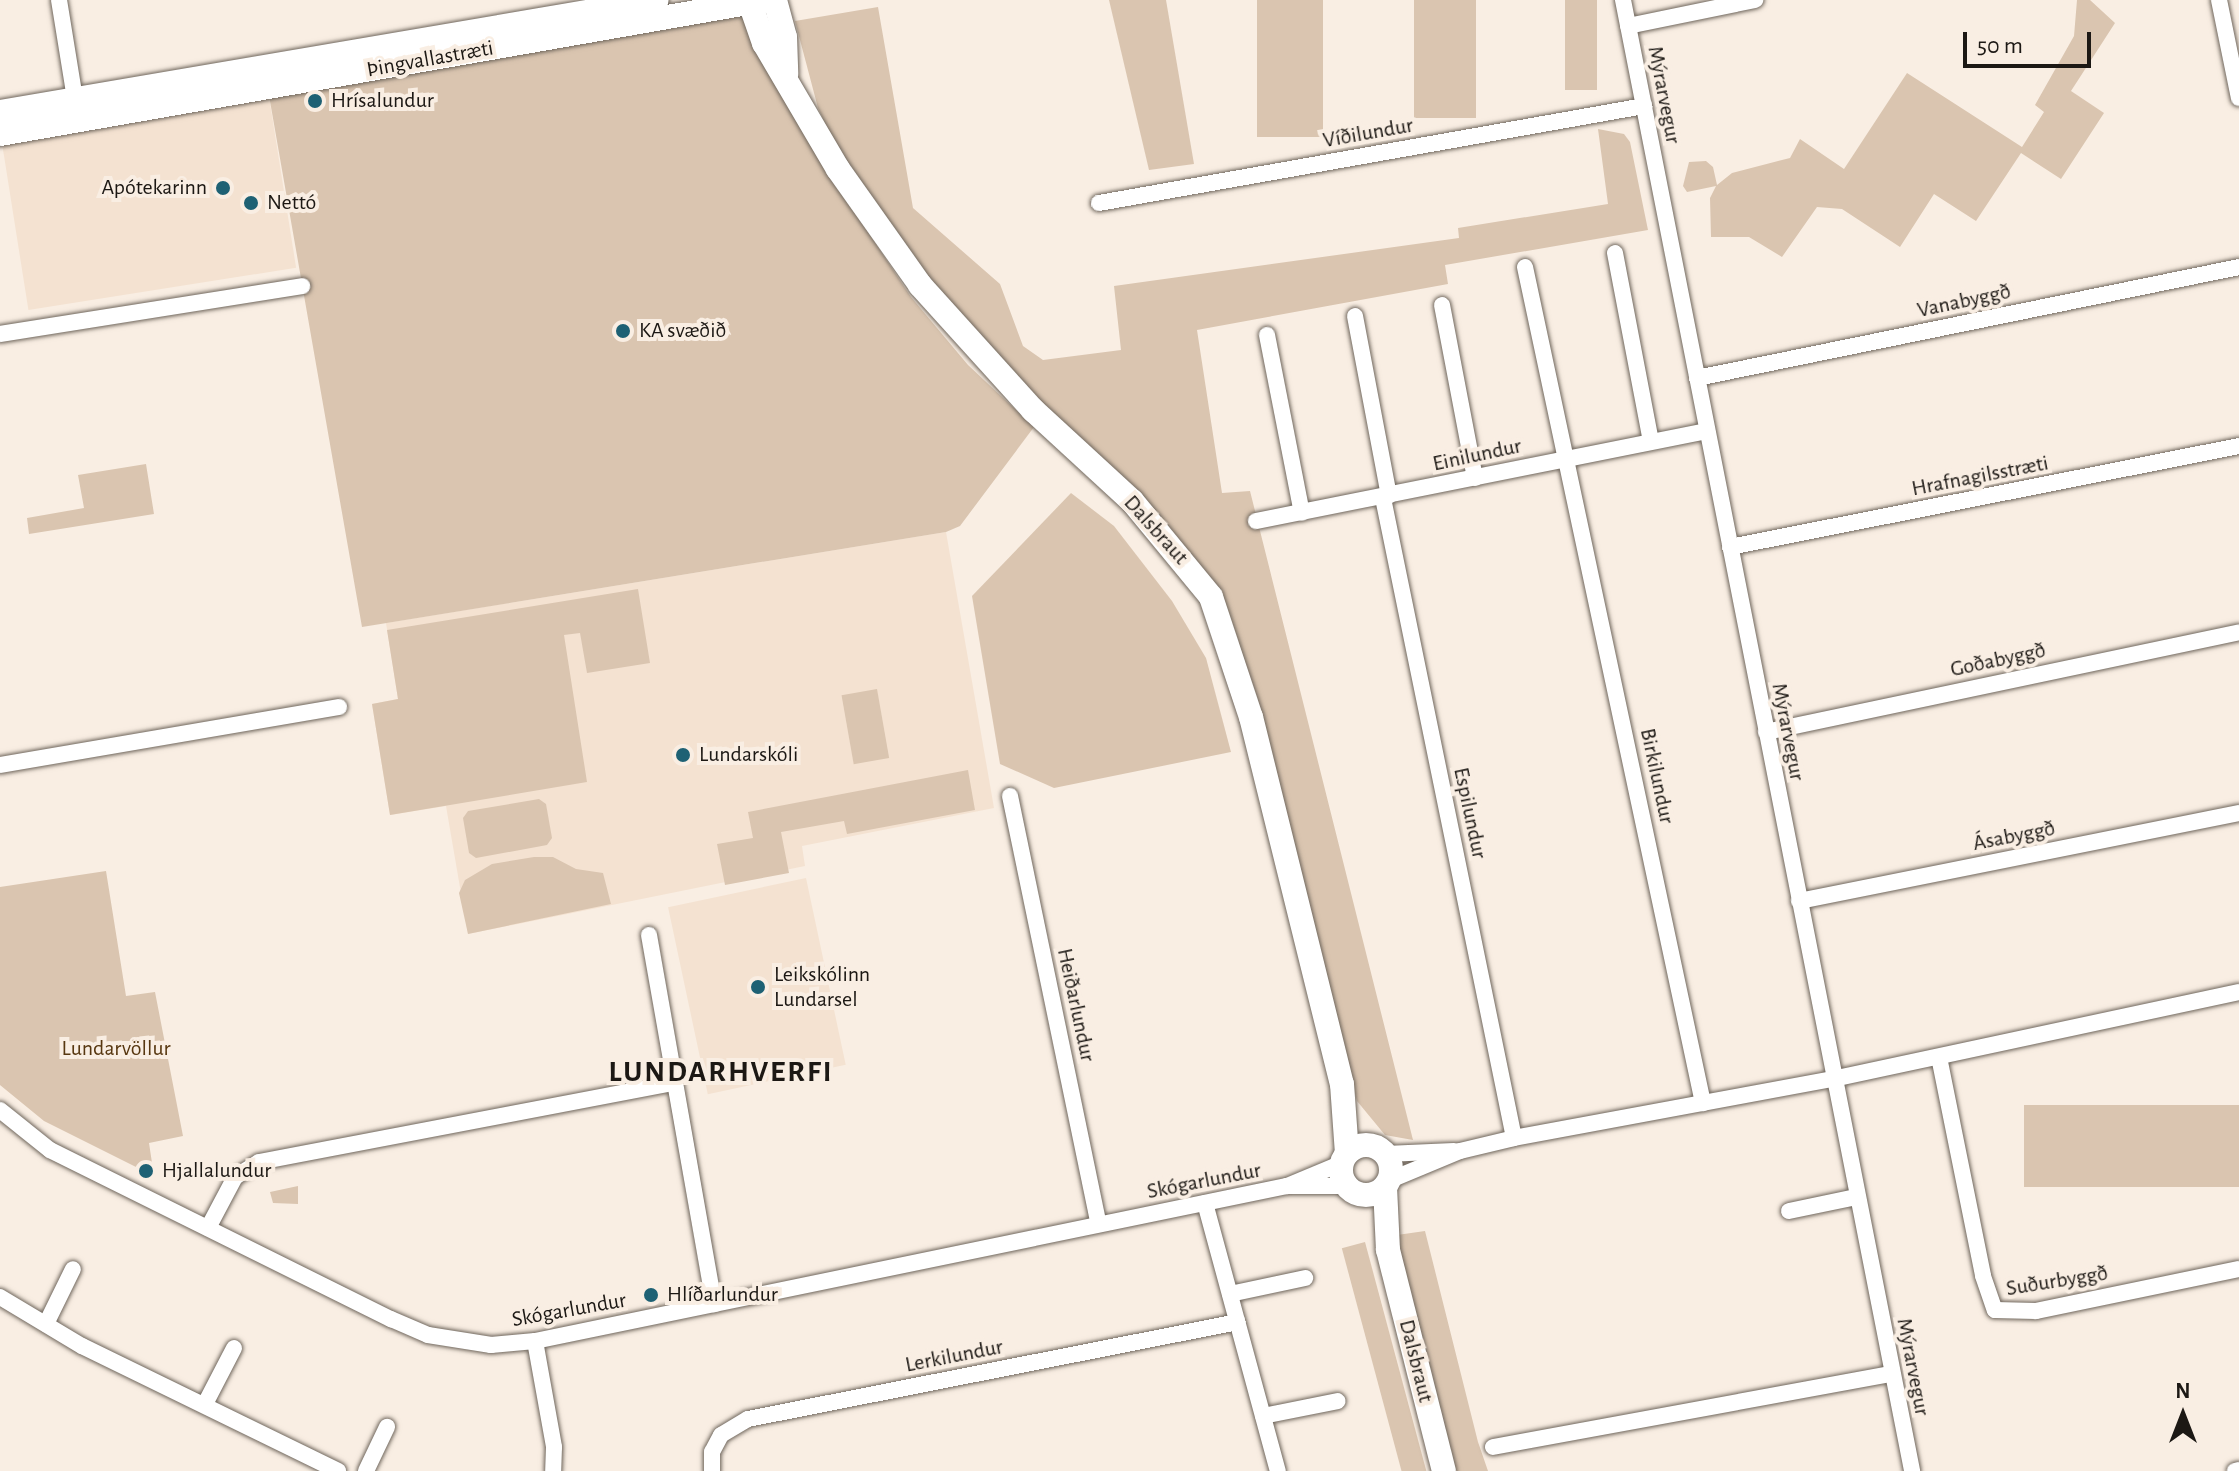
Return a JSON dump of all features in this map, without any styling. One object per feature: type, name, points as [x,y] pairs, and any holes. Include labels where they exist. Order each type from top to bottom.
[{"type":"street","points":[[59,0],[71,107]]},
{"type":"street","name":"Þingvallastræti","points":[[0,134],[71,107],[657,0]]},
{"type":"street","name":"Dalsbraut","points":[[775,0],[785,37],[786,74]]},
{"type":"street","name":"Mýrarvegur","points":[[1623,0],[1912,1471]]},
{"type":"street","points":[[1628,26],[1755,0]]},
{"type":"street","points":[[2219,0],[2239,98]]},
{"type":"street","name":"Þingvallastræti","points":[[0,112],[71,107],[754,1]]},
{"type":"street","name":"Dalsbraut","points":[[754,1],[764,43],[786,74],[854,194],[920,285],[1033,410],[1132,501],[1211,597],[1251,717],[1342,1084],[1356,1117],[1384,1152],[1388,1183],[1388,1250]]},
{"type":"street","name":"Víðilundur","points":[[1099,203],[1644,106]]},
{"type":"street","points":[[1615,253],[1651,442]]},
{"type":"street","name":"Birkilundur","points":[[1525,267],[1703,1103]]},
{"type":"street","name":"Vanabyggð","points":[[1697,378],[2239,267]]},
{"type":"street","points":[[0,334],[302,286]]},
{"type":"street","points":[[1442,305],[1475,478]]},
{"type":"street","name":"Espilundur","points":[[1355,316],[1386,497],[1514,1138]]},
{"type":"street","points":[[1267,335],[1302,513]]},
{"type":"street","name":"Einilundur","points":[[1256,521],[1707,431]]},
{"type":"street","name":"Hrafnagilsstræti","points":[[1730,547],[2239,446]]},
{"type":"street","name":"Goðabyggð","points":[[1766,732],[2239,632]]},
{"type":"street","points":[[0,765],[339,707]]},
{"type":"street","name":"Heiðarlundur","points":[[1010,796],[1099,1224]]},
{"type":"street","name":"Ásabyggð","points":[[1799,901],[2239,813]]},
{"type":"street","points":[[649,935],[714,1304]]},
{"type":"street","points":[[1460,1151],[1384,1152],[1367,1145],[1348,1174],[1372,1195],[1388,1183],[1460,1151],[1514,1138],[1833,1079],[2239,992]]},
{"type":"street","name":"Suðurbyggð","points":[[1939,1057],[1983,1276],[1995,1310],[2036,1311],[2239,1269]]},
{"type":"street","points":[[208,1228],[235,1177],[259,1162],[675,1083]]},
{"type":"street","name":"Dalsbraut","points":[[1342,1084],[1348,1174],[1388,1250],[1444,1471]]},
{"type":"street","name":"Skógarlundur","points":[[0,1110],[50,1150],[428,1335],[491,1345],[535,1341],[1348,1174]]},
{"type":"street","points":[[1789,1211],[1856,1197]]},
{"type":"street","points":[[1205,1203],[1278,1471]]},
{"type":"street","points":[[46,1324],[73,1269]]},
{"type":"street","points":[[1230,1294],[1305,1278]]},
{"type":"street","points":[[0,1297],[46,1324],[338,1471]]},
{"type":"street","name":"Lerkilundur","points":[[712,1471],[712,1452],[721,1435],[748,1419],[1237,1322]]},
{"type":"street","points":[[535,1341],[554,1447],[553,1471]]},
{"type":"street","points":[[205,1404],[234,1348]]},
{"type":"street","points":[[1493,1447],[1892,1374]]},
{"type":"street","points":[[1263,1416],[1338,1401]]},
{"type":"street","points":[[366,1471],[387,1427]]},
{"type":"shaded area","points":[[267,84],[296,268],[28,310],[0,126]]},
{"type":"shaded area","name":"Lundarskóli","points":[[946,532],[994,808],[802,846],[805,866],[468,934],[446,806],[390,815],[372,704],[398,699],[386,623]]},
{"type":"shaded area","name":"Leikskólinn Lundarsel","points":[[806,878],[846,1065],[708,1094],[668,907]]},
{"type":"green space","points":[[1109,0],[1166,0],[1194,164],[1149,170]]},
{"type":"green space","points":[[1257,0],[1323,0],[1323,137],[1257,137]]},
{"type":"green space","points":[[1414,0],[1476,0],[1476,118],[1414,118]]},
{"type":"green space","points":[[1565,0],[1597,0],[1597,90],[1565,90]]},
{"type":"green space","points":[[2077,0],[2090,0],[2115,23],[2071,91],[2104,113],[2061,179],[2021,153],[1976,221],[1934,194],[1900,247],[1842,209],[1817,207],[1782,257],[1749,237],[1711,237],[1710,198],[1716,186],[1687,192],[1683,186],[1689,162],[1706,161],[1713,167],[1717,185],[1732,173],[1790,158],[1800,139],[1844,169],[1907,73],[2022,147],[2044,112],[2035,105],[2074,36]]},
{"type":"green space","points":[[878,7],[913,208],[1000,284],[1023,346],[1043,360],[1121,350],[1114,286],[1459,238],[1458,228],[1608,204],[1598,129],[1624,134],[1630,142],[1648,230],[1445,265],[1448,284],[1197,330],[1222,493],[1250,491],[1413,1140],[1385,1135],[1357,1101],[1237,640],[974,336],[849,176],[818,108],[795,21]]},
{"type":"green space","name":"KA svæðið","points":[[740,11],[805,137],[911,297],[968,365],[1034,427],[960,526],[946,532],[362,627],[267,84]]},
{"type":"green space","points":[[146,464],[154,514],[29,534],[27,518],[84,508],[78,475]]},
{"type":"green space","points":[[1071,493],[1114,526],[1172,601],[1206,658],[1231,752],[1054,788],[1000,764],[972,596]]},
{"type":"green space","points":[[638,589],[650,663],[587,673],[580,633],[564,635],[587,782],[390,815],[372,704],[398,699],[387,630]]},
{"type":"green space","points":[[877,689],[889,758],[854,764],[842,695]]},
{"type":"green space","points":[[968,770],[975,810],[847,834],[844,821],[781,832],[789,873],[725,885],[717,844],[753,838],[748,812]]},
{"type":"green space","points":[[539,799],[546,804],[552,838],[547,845],[476,858],[469,853],[463,818],[468,811]]},
{"type":"green space","points":[[553,857],[576,869],[603,873],[611,904],[468,934],[459,893],[465,880],[492,864]]},
{"type":"green space","name":"Lundarvöllur","points":[[106,871],[126,996],[155,992],[183,1136],[149,1143],[154,1176],[44,1121],[0,1085],[0,887]]},
{"type":"green space","points":[[2024,1105],[2239,1105],[2239,1187],[2024,1187]]},
{"type":"green space","points":[[298,1186],[298,1204],[273,1203],[270,1192]]},
{"type":"green space","points":[[1425,1231],[1488,1471],[1453,1471],[1390,1236]]},
{"type":"green space","points":[[1365,1242],[1426,1471],[1402,1471],[1342,1248]]},
{"type":"place","name":"Hrísalundur","points":[[315,101]]},
{"type":"place","name":"Apótekarinn","points":[[223,188]]},
{"type":"place","name":"Nettó","points":[[251,203]]},
{"type":"place","name":"KA svæðið","points":[[623,331]]},
{"type":"place","name":"Lundarskóli","points":[[683,755]]},
{"type":"place","name":"Leikskólinn Lundarsel","points":[[758,987]]},
{"type":"place","name":"Hjallalundur","points":[[146,1171]]},
{"type":"place","name":"Hlíðarlundur","points":[[651,1295]]},
{"type":"district","name":"LUNDARHVERFI","points":[[721,1072]]}]
